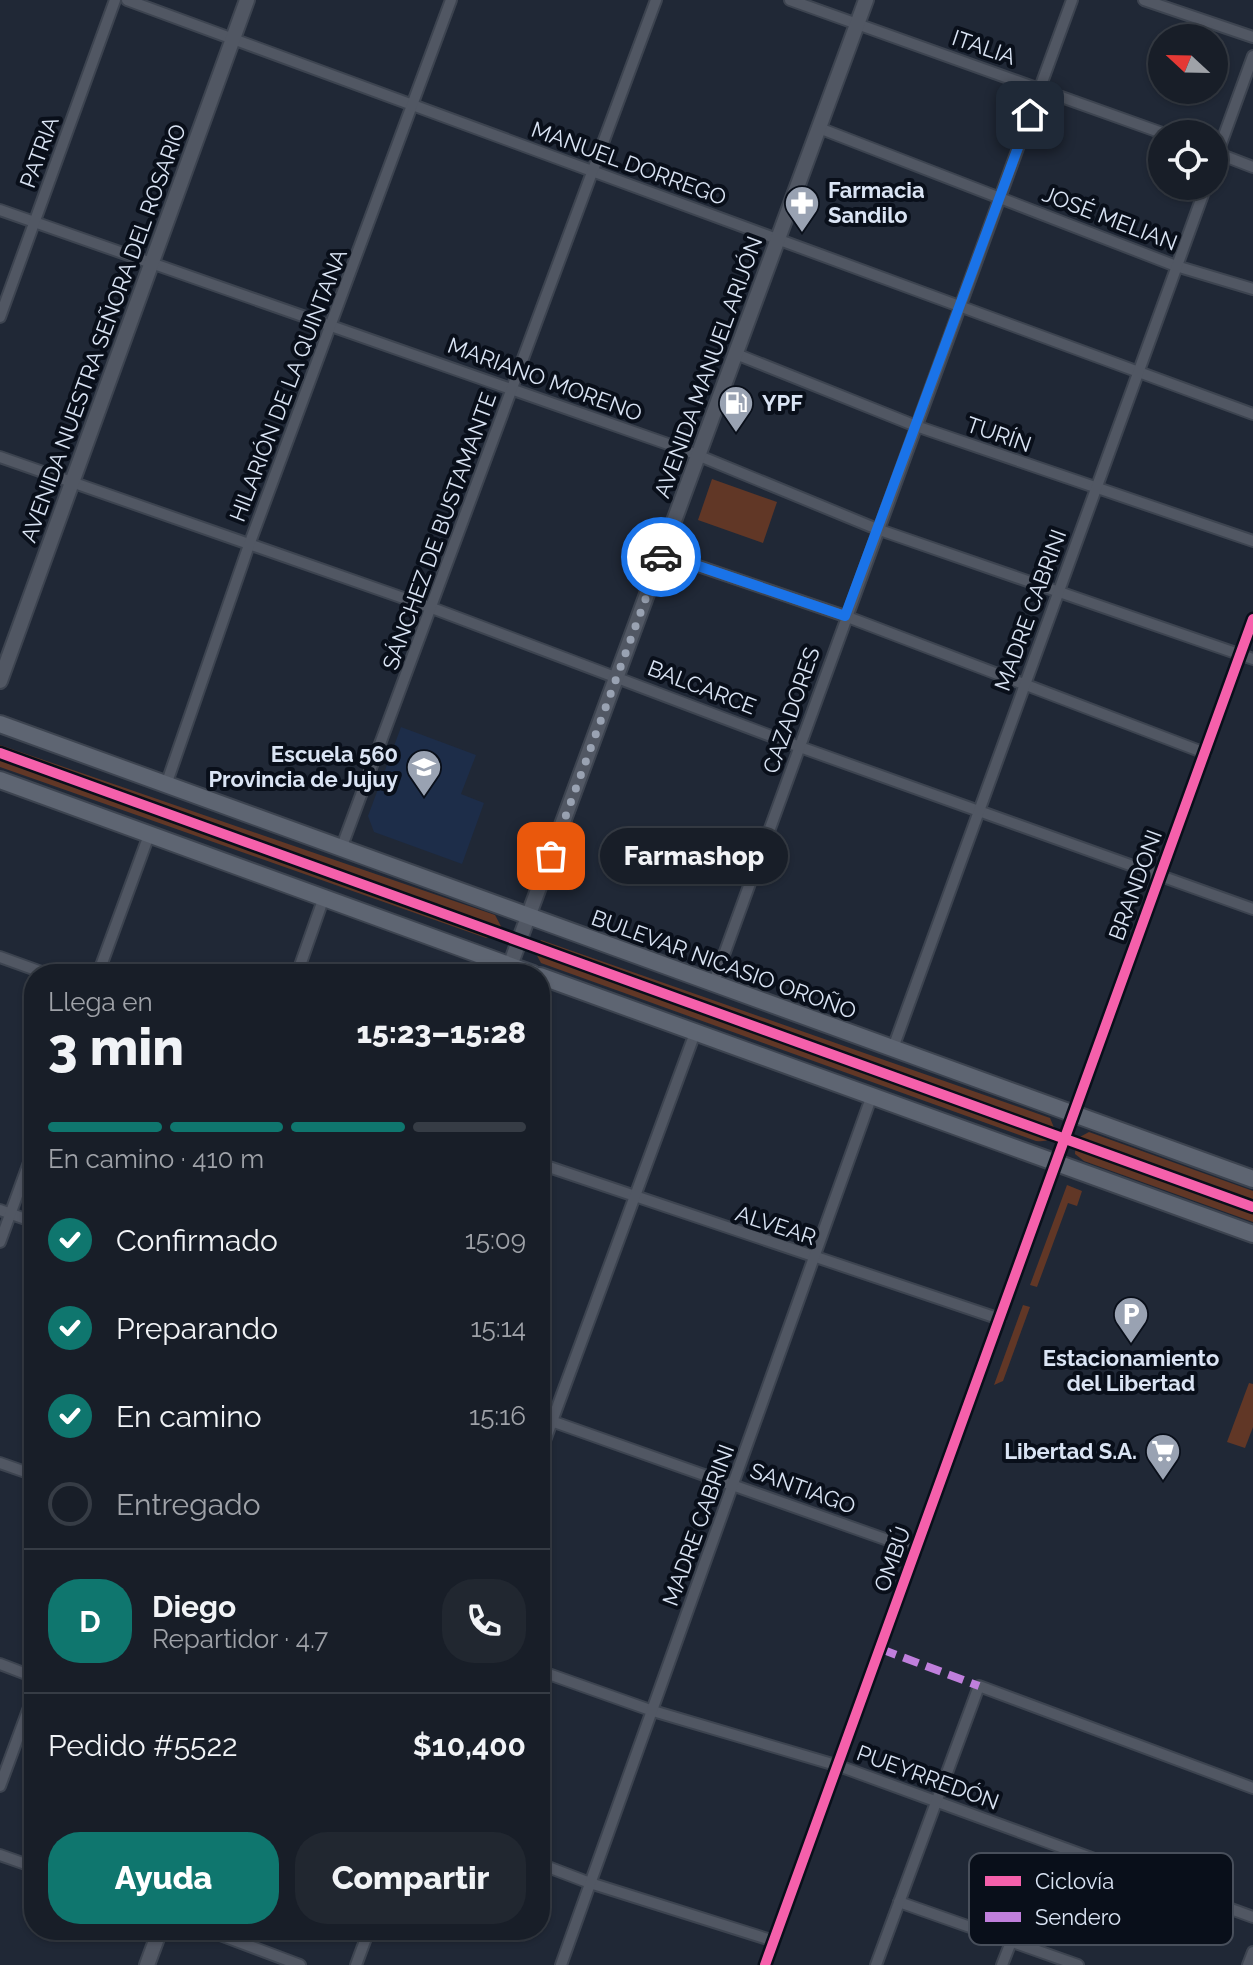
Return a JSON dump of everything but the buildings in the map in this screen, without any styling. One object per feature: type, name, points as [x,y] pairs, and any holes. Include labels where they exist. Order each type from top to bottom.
[{"type":"main road","name":"BULEVAR NICASIO OROÑO","points":[[0,724],[1253,1178]]},
{"type":"main road","points":[[0,780],[492,964]]},
{"type":"main road","points":[[550,980],[1055,1165],[1253,1234]]},
{"type":"street","name":"PATRIA","points":[[0,317],[115,0]]},
{"type":"street","name":"MANUEL DORREGO","points":[[127,0],[1253,414]]},
{"type":"street","name":"AVENIDA NUESTRA SEÑORA DEL ROSARIO","points":[[0,681],[247,0]]},
{"type":"street","name":"HILARIÓN DE LA QUINTANA","points":[[166,785],[249,545],[451,0]]},
{"type":"street","name":"SÁNCHEZ DE BUSTAMANTE","points":[[341,849],[656,0]]},
{"type":"street","name":"ITALIA","points":[[790,0],[1148,128]]},
{"type":"street","name":"AVENIDA MANUEL ARIJÓN","points":[[510,964],[866,0]]},
{"type":"street","name":"CAZADORES","points":[[714,982],[1072,0]]},
{"type":"street","points":[[1144,0],[1253,37]]},
{"type":"street","points":[[1228,122],[1253,56]]},
{"type":"street","name":"JOSÉ MELIAN","points":[[819,128],[1176,266],[1253,289]]},
{"type":"street","points":[[1228,160],[1253,167]]},
{"type":"street","name":"MADRE CABRINI","points":[[893,1048],[1201,200]]},
{"type":"street","name":"MARIANO MORENO","points":[[0,210],[333,324],[699,455],[877,529],[1253,659]]},
{"type":"street","name":"TURÍN","points":[[736,354],[916,426],[1253,541]]},
{"type":"street","name":"BALCARCE","points":[[0,457],[432,608],[800,747],[978,808],[1253,909]]},
{"type":"street","points":[[663,554],[845,616],[1205,753]]},
{"type":"street","name":"BRANDONI","points":[[1055,1165],[1253,619]]},
{"type":"street","points":[[102,964],[149,835]]},
{"type":"street","points":[[301,964],[323,900]]},
{"type":"street","points":[[0,957],[24,966]]},
{"type":"street","points":[[550,1427],[695,1033]]},
{"type":"street","name":"MADRE CABRINI","points":[[561,1965],[871,1098]]},
{"type":"street","name":"OMBÚ","points":[[765,1965],[1055,1165]]},
{"type":"street","name":"ALVEAR","points":[[550,1168],[635,1199],[1000,1319]]},
{"type":"street","points":[[0,1242],[5,1212],[24,1171]]},
{"type":"street","points":[[5,1212],[24,1219]]},
{"type":"street","name":"SANTIAGO","points":[[552,1422],[916,1550]]},
{"type":"street","points":[[0,1463],[24,1471]]},
{"type":"street","points":[[0,1664],[24,1673]]},
{"type":"street","name":"PUEYRREDÓN","points":[[550,1675],[653,1711],[839,1766],[1077,1853]]},
{"type":"street","points":[[876,1965],[979,1686],[1253,1788]]},
{"type":"street","points":[[0,1786],[24,1721]]},
{"type":"street","points":[[0,1855],[24,1863]]},
{"type":"street","points":[[550,1868],[774,1941]]},
{"type":"street","points":[[899,1902],[969,1927]]},
{"type":"street","name":"PUEYRREDÓN","points":[[1233,1910],[1253,1917]]},
{"type":"street","points":[[147,1965],[156,1940]]},
{"type":"street","points":[[234,1940],[300,1965]]},
{"type":"street","points":[[356,1965],[365,1940]]},
{"type":"street","points":[[1002,1965],[1010,1945]]},
{"type":"street","points":[[1020,1945],[1078,1965]]},
{"type":"street","points":[[1248,1965],[1253,1952]]},
{"type":"shaded area","points":[[712,479],[777,502],[763,543],[698,520]]},
{"type":"shaded area","name":"Escuela 560 Provincia de Jujuy","points":[[401,727],[476,755],[461,794],[484,803],[462,864],[374,832],[368,816]]},
{"type":"shaded area","points":[[0,745],[495,915],[503,930],[500,936],[486,938],[0,767]]},
{"type":"shaded area","points":[[541,940],[1050,1118],[1055,1130],[1048,1140],[1036,1141],[541,963],[534,950]]},
{"type":"shaded area","points":[[1089,1132],[1253,1191],[1253,1222],[1084,1161],[1075,1154],[1076,1139]]},
{"type":"shaded area","points":[[1067,1185],[1082,1191],[1077,1206],[1068,1203],[1037,1287],[1030,1285]]},
{"type":"shaded area","points":[[1023,1305],[1030,1307],[1003,1381],[994,1385]]},
{"type":"shaded area","points":[[1249,1383],[1253,1384],[1253,1427],[1245,1448],[1227,1442]]},
{"type":"marked path","points":[[881,1649],[979,1686]]},
{"type":"cycle path","points":[[765,1965],[1253,619]]},
{"type":"cycle path","points":[[0,753],[1253,1207]]},
{"type":"way so far","points":[[551,856],[661,557]]},
{"type":"place","name":"Farmacia Sandilo","points":[[802,234]]},
{"type":"place","name":"YPF","points":[[736,434]]},
{"type":"place","name":"Escuela 560 Provincia de Jujuy","points":[[424,798]]},
{"type":"place","name":"Farmashop","points":[[551,856]]},
{"type":"place","name":"Estacionamiento del Libertad","points":[[1131,1345]]},
{"type":"place","name":"Libertad S.A.","points":[[1163,1482]]},
{"type":"route","points":[[661,557],[663,554],[845,616],[1030,115]]}]
